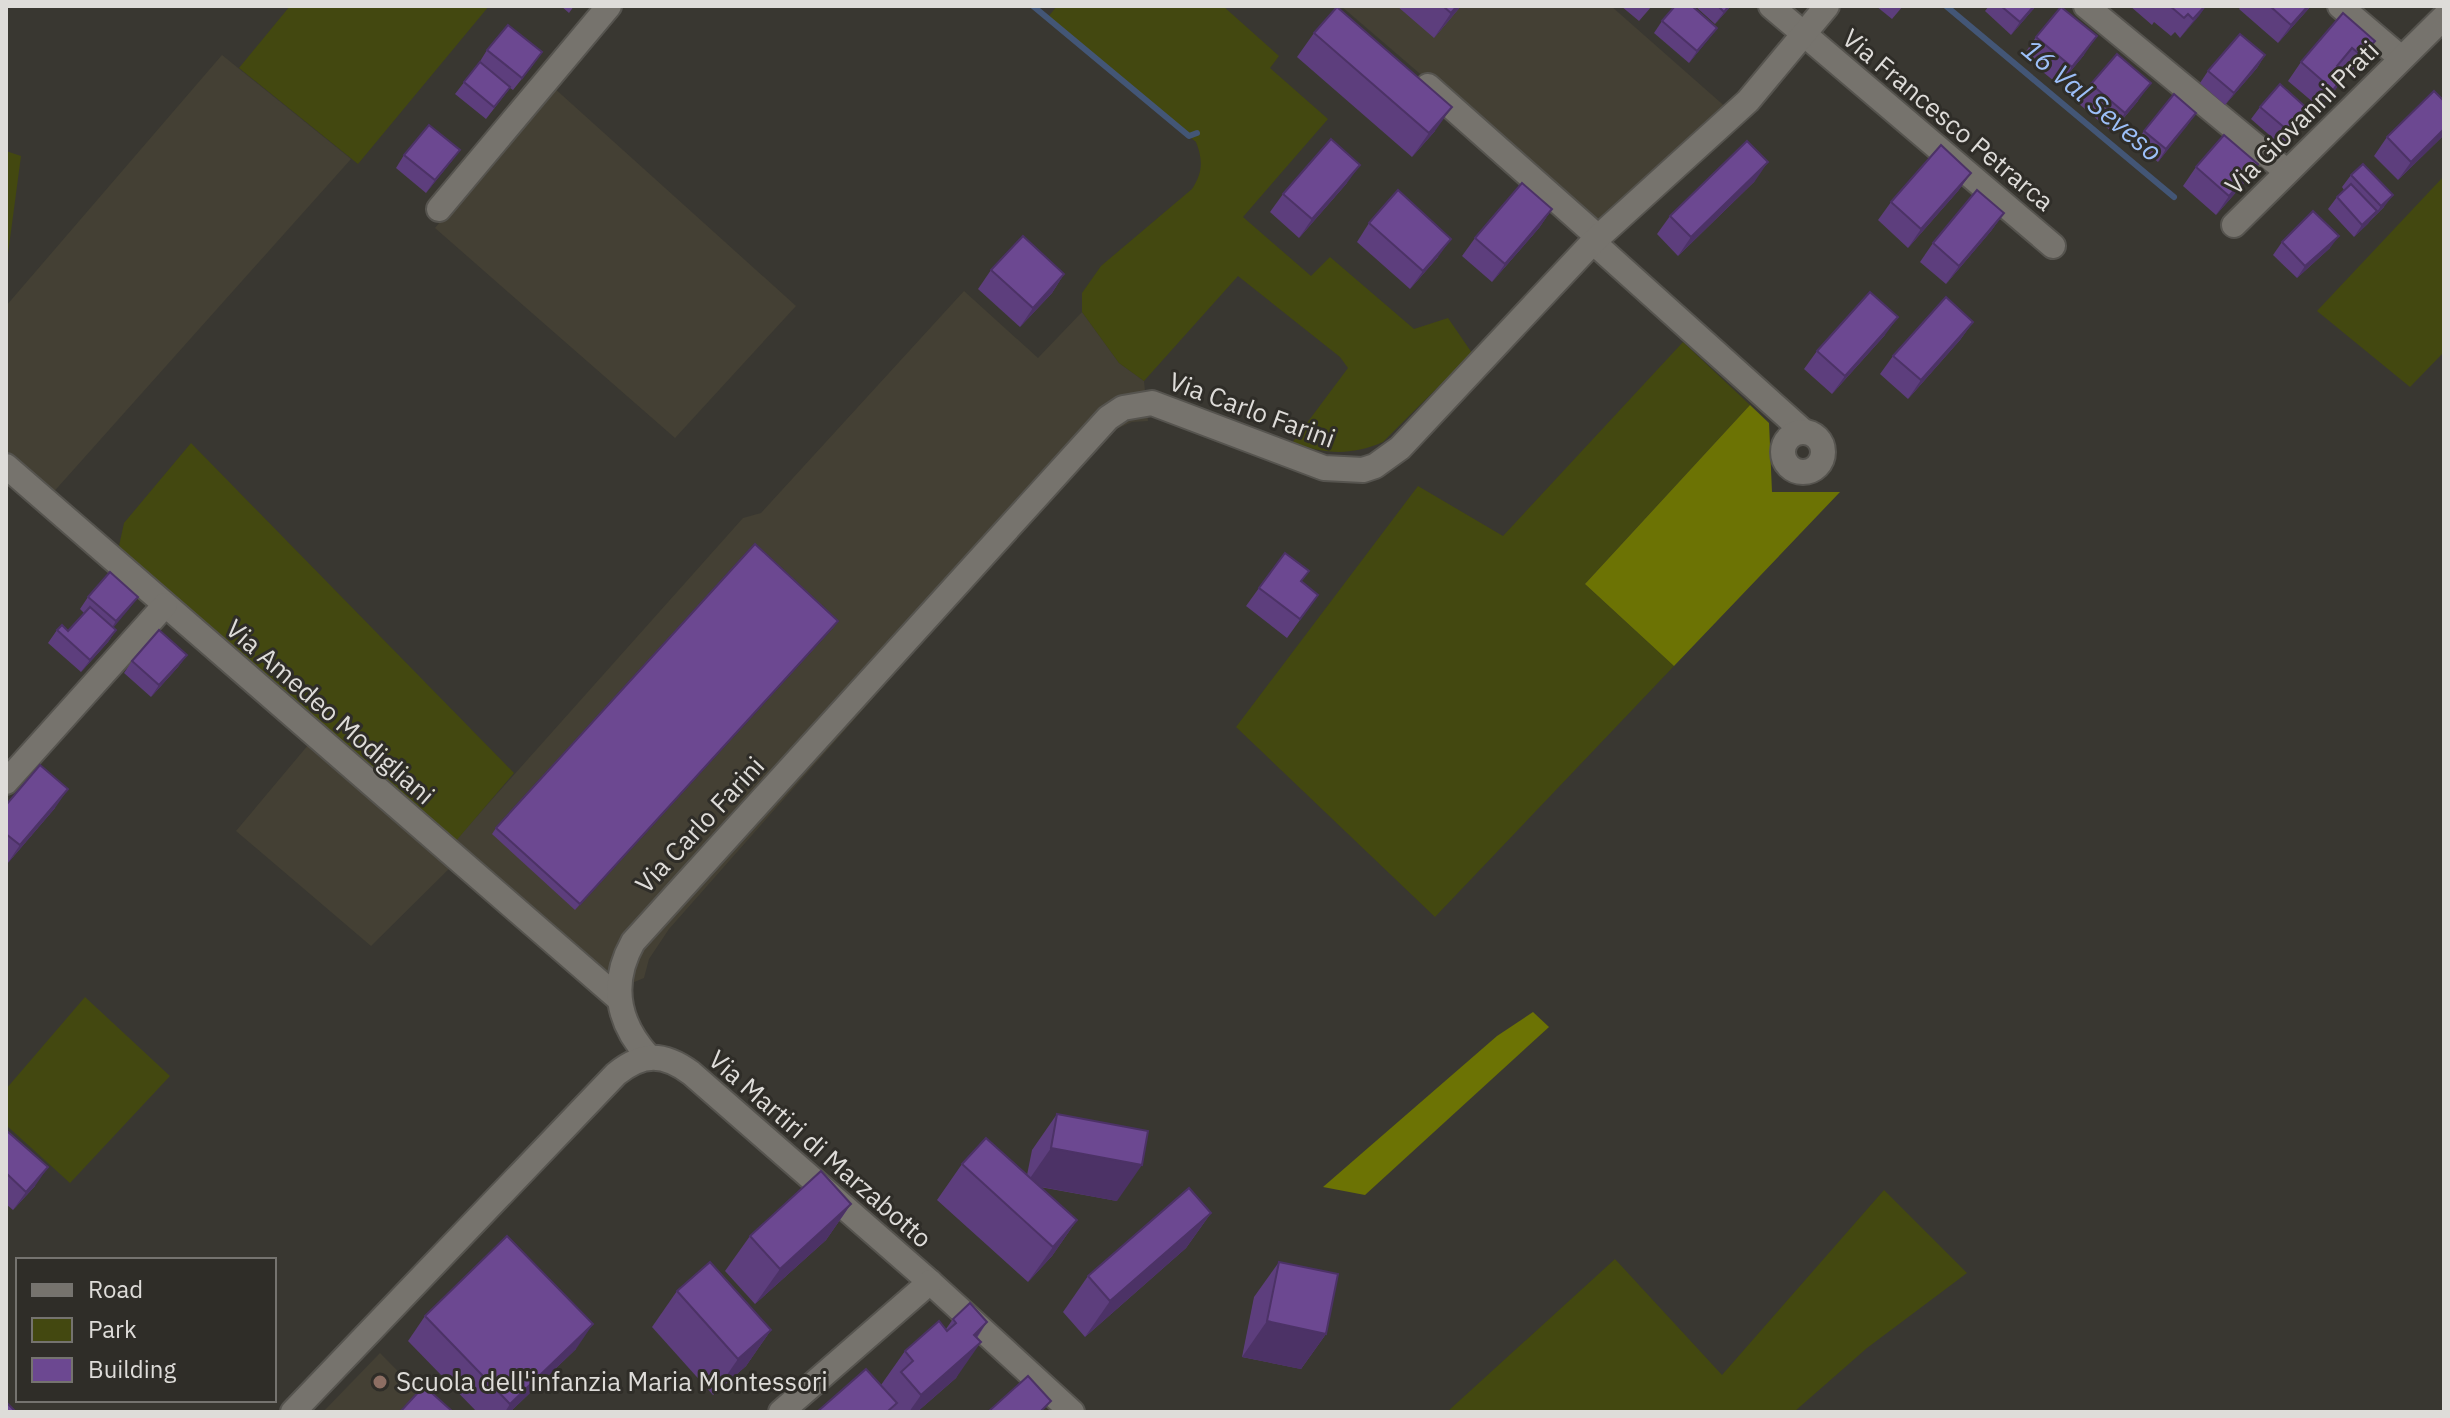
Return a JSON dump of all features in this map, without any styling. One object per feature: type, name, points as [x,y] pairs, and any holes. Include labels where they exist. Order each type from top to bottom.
[{"type":"street","points":[[439,209],[609,6]]},
{"type":"street","name":"Via Francesco Petrarca","points":[[1771,6],[2053,246]]},
{"type":"street","name":"Via Carlo Farini","points":[[648,1056],[627,1029],[618,983],[625,955],[644,928],[1108,418],[1123,408],[1152,403],[1324,468],[1353,471],[1375,466],[1400,448],[1595,239],[1728,122],[1827,6]]},
{"type":"street","points":[[2086,6],[2286,171]]},
{"type":"street","points":[[2340,6],[2401,58]]},
{"type":"street","name":"Via Giovanni Prati","points":[[2234,225],[2444,17]]},
{"type":"street","points":[[1405,66],[1770,401],[1794,438]]},
{"type":"street","name":"Via Amedeo Modigliani","points":[[6,466],[619,999]]},
{"type":"street","points":[[6,782],[165,605]]},
{"type":"street","points":[[293,1412],[616,1074],[648,1056]]},
{"type":"street","name":"Via Martiri di Marzabotto","points":[[648,1056],[665,1057],[691,1073],[930,1282],[1072,1412]]},
{"type":"street","points":[[781,1412],[930,1282]]},
{"type":"shaded area","points":[[1341,6],[1611,6],[1729,110],[1601,229]]},
{"type":"shaded area","points":[[222,55],[351,159],[50,496],[6,476],[6,306]]},
{"type":"shaded area","points":[[553,87],[796,306],[675,438],[435,228]]},
{"type":"shaded area","points":[[964,291],[1038,358],[1082,312],[1119,363],[1144,381],[1148,421],[1132,422],[1114,430],[1097,445],[669,929],[649,959],[644,978],[615,990],[461,857],[371,946],[236,831],[319,732],[455,841],[743,518],[761,513]]},
{"type":"shaded area","points":[[1750,405],[1769,423],[1772,492],[1840,492],[1674,666],[1585,584]]},
{"type":"shaded area","points":[[1533,1012],[1549,1027],[1365,1195],[1323,1187],[1497,1036]]},
{"type":"shaded area","name":"Scuola dell'infanzia Maria Montessori","points":[[380,1353],[438,1412],[323,1412]]},
{"type":"green space","points":[[290,6],[489,6],[358,164],[239,68]]},
{"type":"green space","points":[[1057,6],[1223,6],[1279,56],[1270,68],[1328,119],[1243,217],[1311,276],[1330,257],[1414,329],[1448,318],[1472,353],[1383,442],[1360,450],[1338,452],[1292,443],[1348,368],[1340,357],[1238,276],[1144,381],[1119,363],[1082,312],[1082,293],[1101,266],[1192,189],[1200,171],[1200,155],[1196,142],[1048,17]]},
{"type":"green space","points":[[6,151],[21,156],[6,269]]},
{"type":"green space","points":[[2444,176],[2444,352],[2410,387],[2317,311]]},
{"type":"green space","points":[[1683,342],[1750,405],[1585,584],[1674,666],[1435,917],[1236,727],[1418,486],[1503,536]]},
{"type":"green space","points":[[191,443],[514,773],[455,842],[117,555],[124,523]]},
{"type":"green space","points":[[85,997],[170,1076],[70,1183],[6,1125],[6,1089]]},
{"type":"green space","points":[[1884,1190],[1967,1273],[1867,1348],[1794,1412],[1447,1412],[1615,1259],[1722,1375]]},
{"type":"building","points":[[1443,6],[1457,6],[1451,13]]},
{"type":"building","points":[[1675,6],[1692,6],[1717,28],[1697,51],[1662,21]]},
{"type":"building","points":[[2001,6],[2034,6],[2020,22]]},
{"type":"building","points":[[2170,6],[2205,6],[2193,19],[2188,14],[2184,18]]},
{"type":"building","points":[[2270,6],[2308,6],[2291,25]]},
{"type":"building","points":[[1337,7],[1452,107],[1429,133],[1314,33]]},
{"type":"building","points":[[2061,7],[2097,36],[2072,67],[2036,37]]},
{"type":"building","points":[[2343,13],[2375,41],[2362,56],[2352,48],[2337,66],[2346,74],[2333,90],[2301,62]]},
{"type":"building","points":[[508,25],[542,52],[522,78],[487,50]]},
{"type":"building","points":[[2240,34],[2265,55],[2234,93],[2208,71]]},
{"type":"building","points":[[2117,54],[2151,83],[2125,113],[2091,84]]},
{"type":"building","points":[[480,62],[510,87],[494,107],[464,82]]},
{"type":"building","points":[[2280,84],[2311,112],[2292,134],[2260,107]]},
{"type":"building","points":[[2434,91],[2444,101],[2444,129],[2411,162],[2387,137]]},
{"type":"building","points":[[2174,94],[2196,113],[2166,149],[2144,131]]},
{"type":"building","points":[[429,125],[460,150],[435,180],[404,155]]},
{"type":"building","points":[[2224,135],[2258,164],[2229,196],[2196,167]]},
{"type":"building","points":[[1331,139],[1360,165],[1312,219],[1283,194]]},
{"type":"building","points":[[1747,141],[1768,162],[1691,237],[1670,216]]},
{"type":"building","points":[[1941,145],[1971,173],[1921,229],[1891,202]]},
{"type":"building","points":[[2363,164],[2393,195],[2381,206],[2351,175]]},
{"type":"building","points":[[1522,183],[1552,209],[1505,264],[1475,238]]},
{"type":"building","points":[[2351,184],[2377,211],[2362,225],[2337,197]]},
{"type":"building","points":[[1398,190],[1451,239],[1423,271],[1369,223]]},
{"type":"building","points":[[1977,190],[2004,213],[1959,266],[1933,243]]},
{"type":"building","points":[[2313,211],[2339,236],[2305,266],[2282,242]]},
{"type":"building","points":[[1023,236],[1064,274],[1033,308],[991,270]]},
{"type":"building","points":[[1870,292],[1898,317],[1845,376],[1817,351]]},
{"type":"building","points":[[1946,297],[1973,322],[1921,380],[1893,356]]},
{"type":"building","points":[[755,544],[838,621],[580,904],[496,828]]},
{"type":"building","points":[[1285,553],[1309,571],[1301,581],[1318,595],[1300,619],[1259,588]]},
{"type":"building","points":[[110,572],[138,597],[116,621],[88,597]]},
{"type":"building","points":[[90,607],[116,630],[90,660],[57,630],[62,625],[68,631]]},
{"type":"building","points":[[159,630],[187,655],[159,685],[132,661]]},
{"type":"building","points":[[40,765],[68,789],[20,845],[6,834],[6,805]]},
{"type":"building","points":[[1057,1114],[1148,1131],[1142,1165],[1051,1148]]},
{"type":"building","points":[[7,1131],[48,1167],[26,1192],[6,1173]]},
{"type":"building","points":[[986,1138],[1077,1220],[1053,1247],[962,1164]]},
{"type":"building","points":[[821,1171],[851,1204],[780,1269],[750,1236]]},
{"type":"building","points":[[1189,1188],[1211,1213],[1110,1301],[1088,1276]]},
{"type":"building","points":[[507,1236],[593,1324],[510,1404],[425,1316]]},
{"type":"building","points":[[710,1262],[771,1330],[738,1359],[677,1291]]},
{"type":"building","points":[[1279,1262],[1338,1274],[1326,1334],[1267,1321]]},
{"type":"building","points":[[970,1303],[987,1322],[974,1335],[981,1342],[921,1395],[901,1372],[913,1361],[905,1351],[939,1321],[947,1331],[956,1323],[953,1319]]},
{"type":"building","points":[[866,1369],[897,1403],[887,1412],[817,1412]]},
{"type":"building","points":[[1028,1376],[1051,1401],[1040,1412],[988,1412]]},
{"type":"building","points":[[424,1386],[453,1412],[400,1412]]},
{"type":"building","points":[[6,1402],[16,1412],[6,1412]]},
{"type":"waterway","name":"16 Val Seveso","points":[[1033,6],[1189,136],[1197,133]]},
{"type":"waterway","name":"16 Val Seveso","points":[[1946,6],[2174,197]]},
{"type":"place","name":"Scuola dell'infanzia Maria Montessori","points":[[380,1382]]}]
